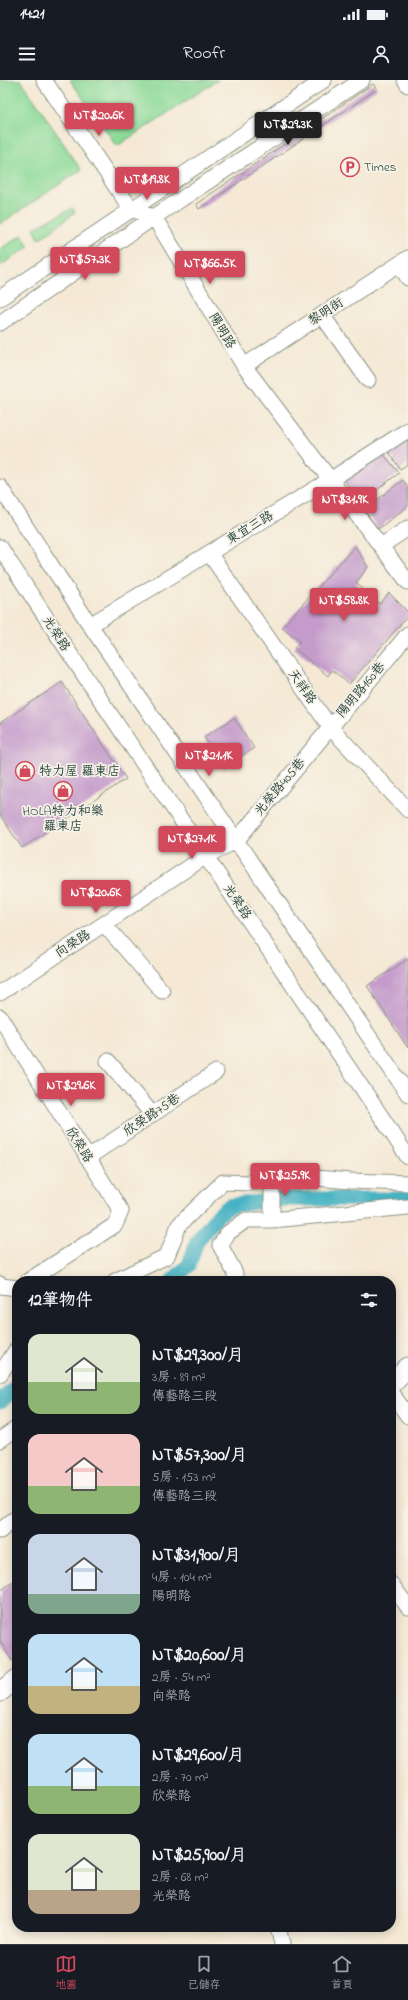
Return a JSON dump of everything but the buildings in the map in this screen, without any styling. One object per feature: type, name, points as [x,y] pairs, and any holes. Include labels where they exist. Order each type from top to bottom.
[{"type":"main road","points":[[396,1379],[408,1367]]},
{"type":"main road","points":[[0,1692],[12,1683]]},
{"type":"street","points":[[44,80],[131,209],[154,218]]},
{"type":"street","points":[[0,298],[324,80]]},
{"type":"street","points":[[0,323],[154,218],[362,80]]},
{"type":"street","points":[[405,80],[408,85]]},
{"type":"street","name":"陽明路","points":[[154,218],[244,366],[408,582]]},
{"type":"street","points":[[403,261],[408,278]]},
{"type":"street","name":"黎明街","points":[[244,366],[403,261]]},
{"type":"street","points":[[322,315],[368,380]]},
{"type":"street","name":"東宜三路","points":[[90,624],[330,480],[408,430]]},
{"type":"street","points":[[0,487],[90,624],[236,841],[400,1080],[408,1094]]},
{"type":"street","points":[[381,546],[408,528]]},
{"type":"street","name":"光榮路","points":[[0,547],[77,666],[408,1157]]},
{"type":"street","name":"天祥路","points":[[209,553],[330,727],[408,810]]},
{"type":"street","name":"陽明路160巷","points":[[330,727],[408,634]]},
{"type":"street","name":"光榮路405巷","points":[[206,856],[236,841],[330,727]]},
{"type":"street","name":"向榮路","points":[[0,993],[206,856]]},
{"type":"street","points":[[104,924],[162,991]]},
{"type":"street","name":"欣榮路","points":[[0,1017],[121,1211],[115,1225],[36,1276]]},
{"type":"street","points":[[108,1061],[152,1114]]},
{"type":"street","name":"欣榮路75巷","points":[[87,1158],[216,1072]]},
{"type":"street","points":[[272,1174],[272,1220]]},
{"type":"street","points":[[125,1276],[167,1256],[179,1225],[223,1182],[249,1183],[272,1174],[350,1182],[408,1183]]},
{"type":"street","points":[[235,1276],[235,1273],[220,1245],[228,1233],[246,1220],[272,1220],[408,1207]]},
{"type":"street","points":[[0,1284],[1,1286],[12,1287]]},
{"type":"street","points":[[0,1374],[12,1356]]},
{"type":"street","points":[[396,1400],[408,1416]]},
{"type":"street","points":[[0,1440],[12,1432]]},
{"type":"street","points":[[0,1531],[12,1521]]},
{"type":"street","points":[[396,1591],[408,1607]]},
{"type":"street","points":[[279,1932],[282,1944]]},
{"type":"green space","points":[[0,80],[21,80],[81,170],[0,224]]},
{"type":"green space","points":[[70,80],[218,80],[117,146]]},
{"type":"green space","points":[[73,208],[75,213],[39,239],[34,228]]},
{"type":"green space","points":[[22,235],[29,246],[0,266],[0,249]]},
{"type":"waterway","points":[[177,1276],[189,1265],[197,1241],[217,1216],[229,1206],[281,1199],[408,1199]]},
{"type":"waterway","points":[[0,1402],[12,1390]]},
{"type":"place","name":"Times","points":[[350,167]]},
{"type":"place","name":"特力屋 羅東店","points":[[25,771]]},
{"type":"place","name":"HOLA特力和樂 羅東店","points":[[63,791]]}]
